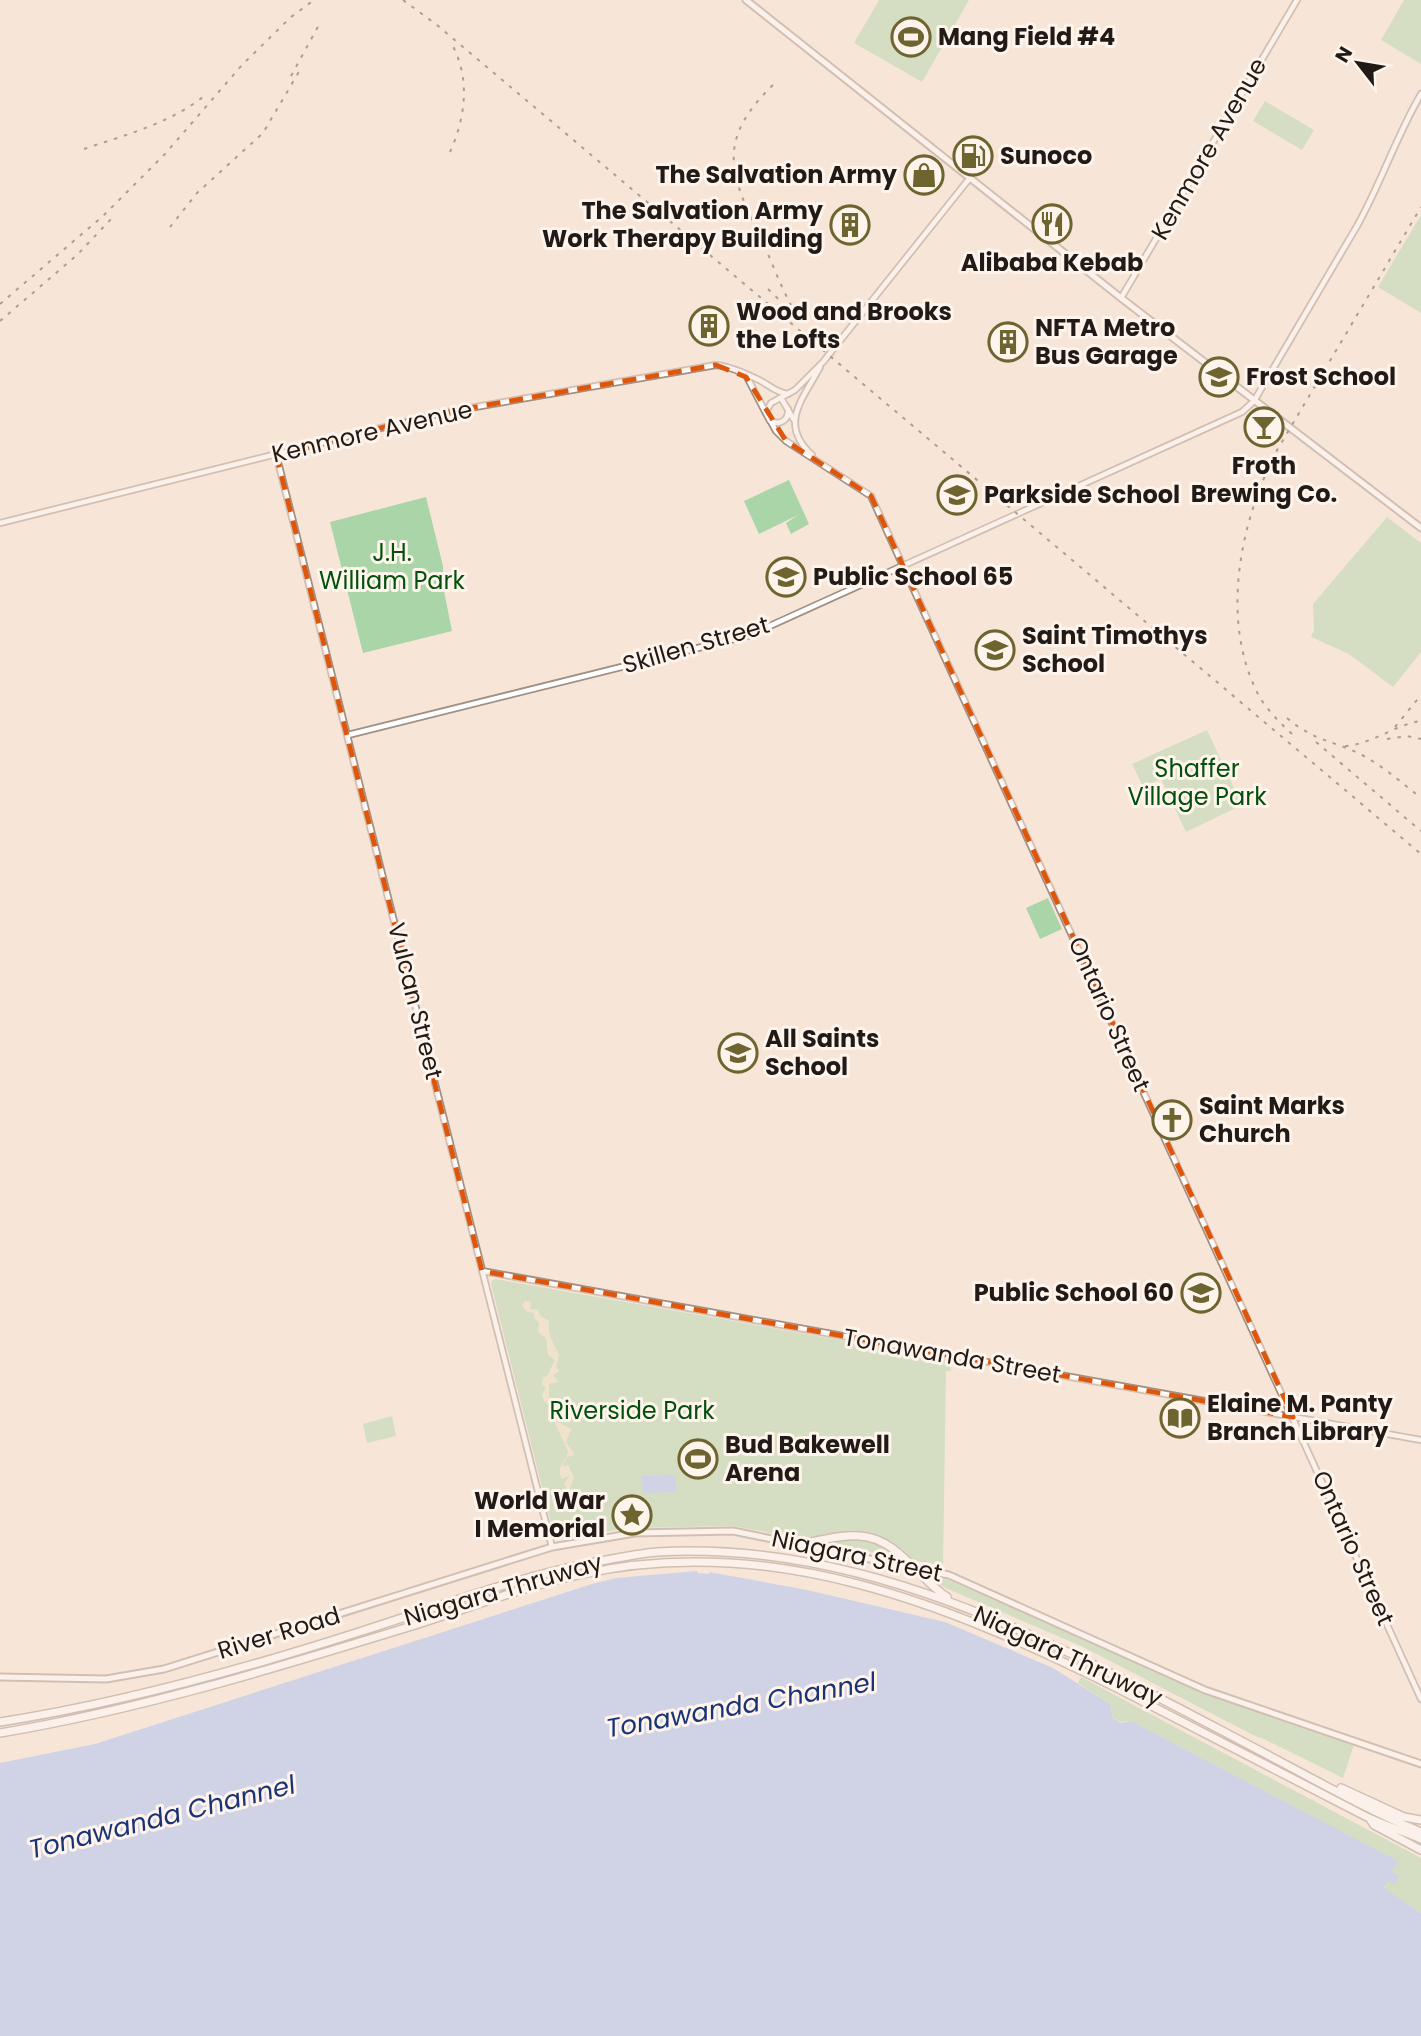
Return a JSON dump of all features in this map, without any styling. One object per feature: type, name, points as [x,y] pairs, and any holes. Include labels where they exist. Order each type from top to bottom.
[{"type":"highway","points":[[800,1544],[851,1536],[873,1538],[895,1551],[932,1587],[957,1603]]},
{"type":"highway","name":"Niagara Thruway","points":[[0,1722],[76,1710],[192,1682],[566,1568],[655,1552],[727,1552],[800,1561],[875,1578],[957,1603],[1051,1643],[1421,1832]]},
{"type":"highway","name":"Niagara Thruway","points":[[0,1733],[107,1713],[293,1663],[583,1573],[657,1564],[732,1563],[843,1579],[971,1620],[1058,1658],[1369,1818],[1421,1839]]},
{"type":"highway","points":[[1301,1773],[1404,1817],[1421,1820]]},
{"type":"highway","points":[[1369,1818],[1374,1825],[1421,1850]]},
{"type":"main road","points":[[746,0],[1121,298],[1421,528]]},
{"type":"main road","name":"Niagara Street","points":[[552,1547],[635,1533],[726,1530],[949,1575],[1205,1690],[1421,1765]]},
{"type":"main road","name":"River Road","points":[[0,1676],[106,1679],[164,1669],[552,1547]]},
{"type":"street","name":"Kenmore Avenue","points":[[1121,298],[1297,0]]},
{"type":"street","points":[[1254,401],[1357,226],[1372,198],[1398,134],[1421,94]]},
{"type":"street","name":"Kenmore Avenue","points":[[0,523],[441,413],[716,365],[725,366],[759,381],[780,397],[794,390],[823,362],[969,179]]},
{"type":"street","name":"Kenmore Avenue","points":[[791,414],[823,362]]},
{"type":"street","points":[[746,377],[770,420],[779,423],[791,414],[780,397],[768,405],[766,412]]},
{"type":"street","name":"Skillen Street","points":[[348,735],[750,635],[1225,420],[1247,409],[1254,401]]},
{"type":"street","name":"Ontario Street","points":[[791,414],[799,441],[823,465]]},
{"type":"street","name":"Ontario Street","points":[[770,420],[786,441],[871,496],[1421,1699]]},
{"type":"street","name":"Vulcan Street","points":[[276,454],[552,1547]]},
{"type":"street","name":"Tonawanda Street","points":[[482,1271],[1421,1440]]},
{"type":"highlighted area","points":[[716,365],[746,377],[786,441],[871,496],[1293,1417],[482,1271],[276,454],[441,413]]},
{"type":"green space","points":[[879,0],[969,0],[922,82],[854,43]]},
{"type":"green space","points":[[1404,0],[1421,0],[1421,64],[1381,40]]},
{"type":"green space","points":[[1265,101],[1314,130],[1302,150],[1253,121]]},
{"type":"green space","points":[[1421,215],[1421,313],[1378,287]]},
{"type":"green space","points":[[789,480],[809,524],[791,534],[786,523],[798,515],[759,534],[744,501]]},
{"type":"green space","name":"J.H. William Park","points":[[426,497],[443,566],[443,586],[452,631],[363,653],[330,522]]},
{"type":"green space","points":[[1387,517],[1421,543],[1421,652],[1393,687],[1349,654],[1311,637],[1314,630],[1313,604]]},
{"type":"green space","name":"Shaffer Village Park","points":[[1207,730],[1242,805],[1186,832],[1161,779],[1143,787],[1132,764]]},
{"type":"green space","points":[[1048,898],[1062,929],[1040,939],[1026,908]]},
{"type":"green space","name":"Riverside Park","points":[[492,1280],[947,1359],[950,1361],[951,1371],[946,1371],[943,1566],[734,1526],[626,1528],[555,1539],[491,1284]]},
{"type":"green space","points":[[392,1416],[396,1436],[367,1443],[363,1424]]},
{"type":"green space","points":[[929,1576],[949,1580],[1202,1693],[1354,1745],[1343,1778],[1081,1646],[948,1589]]},
{"type":"green space","points":[[1081,1677],[1421,1858],[1421,1913],[1384,1889],[1397,1861],[1131,1721],[1121,1722],[1113,1718],[1110,1704],[1078,1683]]},
{"type":"sand","points":[[525,1301],[531,1302],[530,1309],[538,1310],[540,1316],[549,1321],[550,1335],[559,1355],[556,1367],[559,1371],[553,1375],[559,1382],[549,1384],[549,1398],[557,1401],[567,1412],[556,1409],[556,1421],[571,1429],[566,1442],[575,1455],[567,1457],[562,1466],[568,1465],[574,1477],[569,1491],[571,1498],[576,1501],[574,1511],[564,1484],[570,1475],[562,1479],[560,1474],[561,1467],[568,1451],[552,1417],[554,1405],[545,1402],[542,1395],[546,1388],[542,1385],[543,1378],[547,1376],[555,1360],[548,1355],[546,1338],[538,1332],[539,1322],[534,1313],[526,1311],[522,1305]]},
{"type":"water","points":[[675,1475],[677,1492],[643,1493],[642,1476]]},
{"type":"water","name":"Tonawanda Channel","points":[[697,1571],[807,1590],[945,1622],[1053,1668],[1110,1704],[1113,1718],[1121,1723],[1131,1721],[1398,1861],[1392,1872],[1399,1876],[1395,1884],[1388,1881],[1384,1888],[1421,1913],[1421,2036],[0,2036],[0,1763],[95,1744],[592,1584],[616,1578]]},
{"type":"railway","points":[[0,304],[103,216],[165,154],[242,65],[291,17],[314,0]]},
{"type":"railway","points":[[403,0],[437,25],[1421,854]]},
{"type":"railway","points":[[291,76],[320,23]]},
{"type":"railway","points":[[450,41],[461,68],[464,96],[460,124],[450,152]]},
{"type":"railway","points":[[170,227],[197,193],[263,133],[300,70]]},
{"type":"railway","points":[[773,85],[754,105],[742,124],[735,142],[734,160],[742,197],[791,305]]},
{"type":"railway","points":[[84,149],[161,122],[203,97]]},
{"type":"railway","points":[[1292,734],[1262,701],[1245,659],[1239,630],[1237,599],[1245,537],[1253,508],[1276,452],[1421,207]]},
{"type":"railway","points":[[0,321],[77,255],[112,218]]},
{"type":"railway","points":[[768,289],[797,317]]},
{"type":"railway","points":[[1395,727],[1421,695]]},
{"type":"railway","points":[[1287,718],[1315,736],[1370,759],[1421,798]]},
{"type":"railway","points":[[1345,746],[1365,742],[1421,721]]},
{"type":"railway","points":[[1387,739],[1407,736],[1421,739]]},
{"type":"railway","points":[[1316,742],[1421,831]]},
{"type":"place","name":"Mang Field #4","points":[[911,37]]},
{"type":"place","name":"Sunoco","points":[[973,156]]},
{"type":"place","name":"The Salvation Army","points":[[924,175]]},
{"type":"place","name":"Alibaba Kebab","points":[[1052,224]]},
{"type":"place","name":"The Salvation Army Work Therapy Building","points":[[850,225]]},
{"type":"place","name":"Wood and Brooks the Lofts","points":[[709,326]]},
{"type":"place","name":"NFTA Metro Bus Garage","points":[[1008,342]]},
{"type":"place","name":"Frost School","points":[[1219,377]]},
{"type":"place","name":"Froth Brewing Co.","points":[[1264,427]]},
{"type":"place","name":"Parkside School","points":[[957,495]]},
{"type":"place","name":"Public School 65","points":[[786,577]]},
{"type":"place","name":"Saint Timothys School","points":[[995,650]]},
{"type":"place","name":"All Saints School","points":[[738,1053]]},
{"type":"place","name":"Saint Marks Church","points":[[1172,1120]]},
{"type":"place","name":"Public School 60","points":[[1201,1293]]},
{"type":"place","name":"Elaine M. Panty Branch Library","points":[[1180,1418]]},
{"type":"place","name":"Bud Bakewell Arena","points":[[698,1459]]},
{"type":"place","name":"World War I Memorial","points":[[632,1515]]}]
